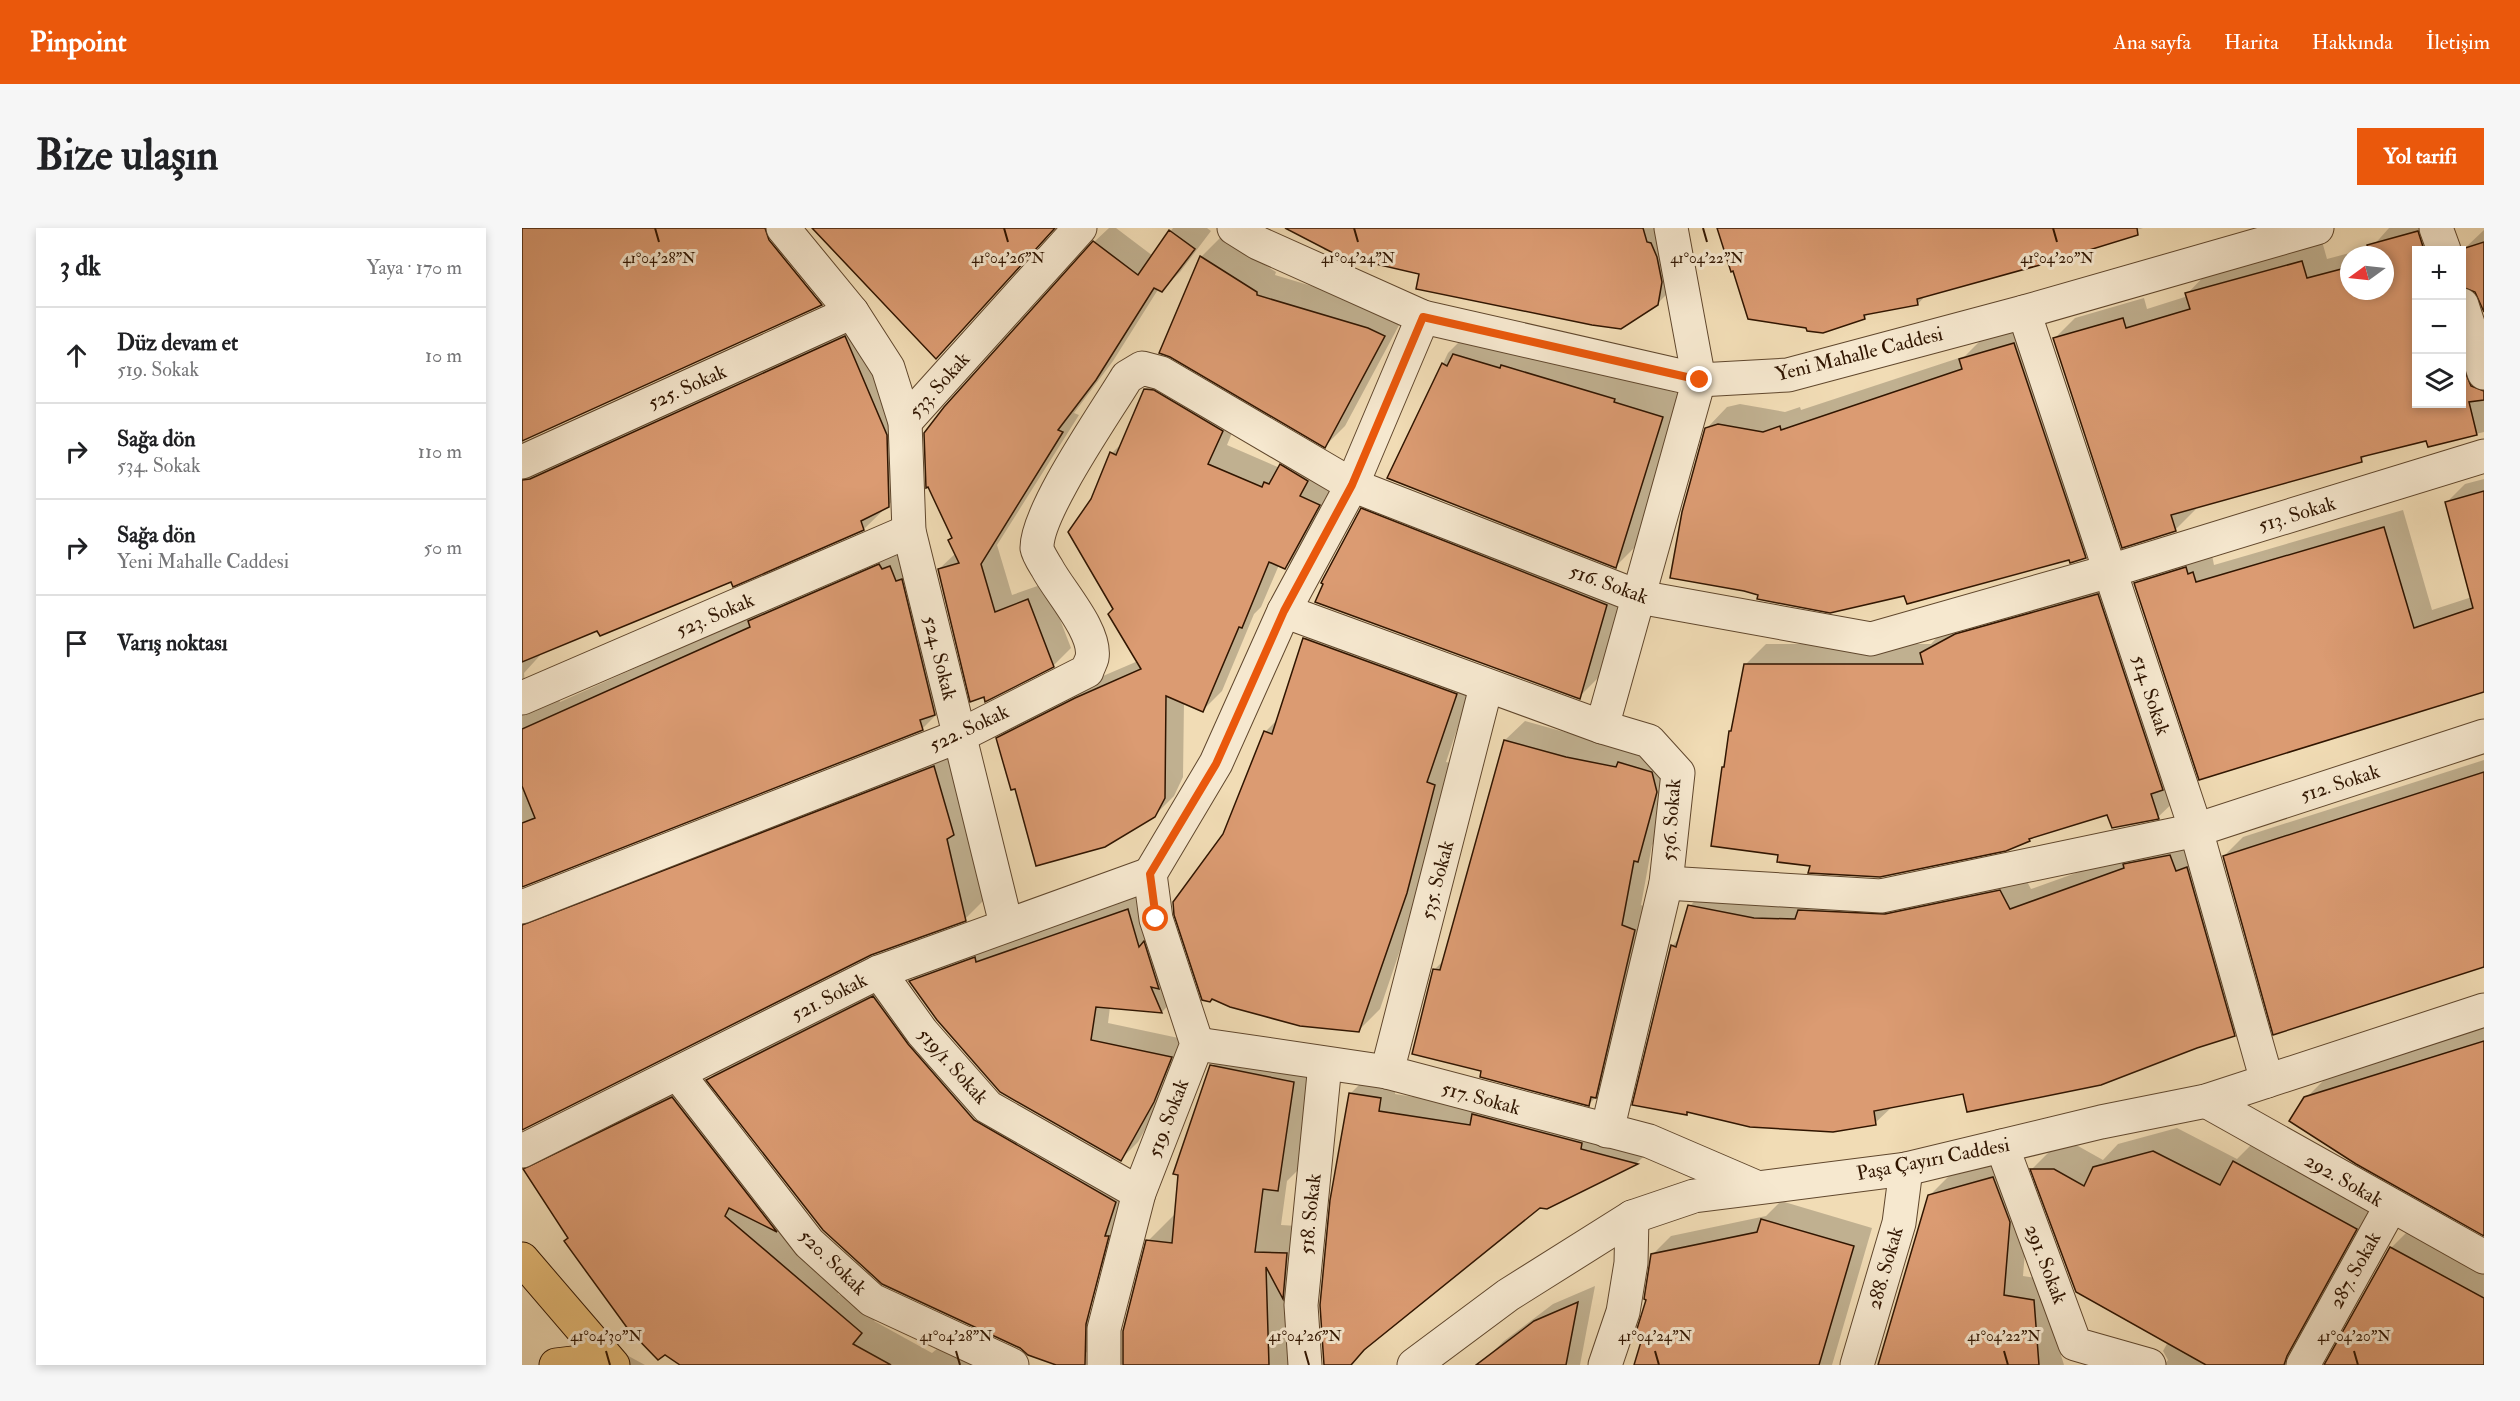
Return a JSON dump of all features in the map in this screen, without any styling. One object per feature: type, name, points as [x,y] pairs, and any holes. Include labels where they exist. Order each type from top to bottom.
[{"type":"main road","points":[[522,1258],[613,1365]]},
{"type":"main road","points":[[556,1365],[589,1360],[608,1365]]},
{"type":"street","name":"533. Sokak","points":[[783,228],[852,312],[888,368],[905,422]]},
{"type":"street","name":"533. Sokak","points":[[905,422],[1080,228]]},
{"type":"street","name":"Yeni Mahalle Caddesi","points":[[1234,228],[1258,243],[1423,317],[1700,380],[1788,375],[2024,312],[2231,240],[2317,228]]},
{"type":"street","points":[[1284,611],[1602,728],[1700,380],[1671,228]]},
{"type":"street","points":[[2436,228],[2443,246]]},
{"type":"street","name":"525. Sokak","points":[[522,462],[852,312]]},
{"type":"street","name":"514. Sokak","points":[[2024,312],[2196,830],[2267,1081]]},
{"type":"street","points":[[1197,1044],[1156,919],[1150,874],[1216,764],[1284,611],[1352,485],[1423,317]]},
{"type":"street","points":[[2466,317],[2484,373]]},
{"type":"street","name":"516. Sokak","points":[[1142,368],[1161,373],[1352,485],[1639,597],[1871,639],[2110,572]]},
{"type":"street","name":"522. Sokak","points":[[522,906],[959,736],[1086,671],[1092,657],[1090,642],[1080,620],[1037,549],[1041,523],[1054,497],[1127,377],[1142,368]]},
{"type":"street","name":"524. Sokak","points":[[905,422],[909,531],[1006,924]]},
{"type":"street","name":"513. Sokak","points":[[2110,572],[2484,456]]},
{"type":"street","name":"523. Sokak","points":[[522,698],[909,531]]},
{"type":"street","name":"535. Sokak","points":[[1387,1072],[1486,687]]},
{"type":"street","name":"536. Sokak","points":[[1602,728],[1649,741],[1678,773],[1666,883],[1607,1131]]},
{"type":"street","name":"512. Sokak","points":[[1666,883],[1881,896],[2196,830],[2484,736]]},
{"type":"street","name":"521. Sokak","points":[[522,1152],[879,972],[1006,924],[1150,874]]},
{"type":"street","name":"519/1. Sokak","points":[[879,972],[922,1032],[988,1107],[1139,1194]]},
{"type":"street","name":"Paşa Çayırı Caddesi","points":[[1414,1365],[1508,1295],[1632,1217],[1694,1196],[1906,1169],[2101,1122],[2206,1101],[2484,1010]]},
{"type":"street","name":"517. Sokak","points":[[1197,1044],[1387,1072],[1648,1141],[1757,1188]]},
{"type":"street","name":"519. Sokak","points":[[1104,1365],[1104,1329],[1139,1194],[1197,1044]]},
{"type":"street","name":"518. Sokak","points":[[1305,1365],[1301,1305],[1325,1064]]},
{"type":"street","name":"520. Sokak","points":[[678,1074],[809,1243],[872,1300],[1012,1365]]},
{"type":"street","name":"292. Sokak","points":[[2206,1101],[2484,1257]]},
{"type":"street","name":"291. Sokak","points":[[2002,1146],[2077,1354],[2149,1365]]},
{"type":"street","name":"288. Sokak","points":[[1857,1365],[1899,1223],[1906,1169]]},
{"type":"street","name":"287. Sokak","points":[[2303,1365],[2391,1206]]},
{"type":"street","points":[[1605,1365],[1623,1312],[1631,1263],[1632,1217]]},
{"type":"building","points":[[522,228],[765,228],[769,240],[822,305],[522,441]]},
{"type":"building","points":[[812,228],[1055,228],[936,359]]},
{"type":"building","points":[[1285,228],[1643,228],[1647,242],[1651,243],[1657,257],[1662,282],[1658,305],[1621,329],[1416,289],[1419,274],[1337,255]]},
{"type":"building","points":[[1717,228],[2137,228],[2138,235],[1917,299],[1918,305],[1864,315],[1865,319],[1823,333],[1748,319]]},
{"type":"building","points":[[1169,230],[1195,249],[1162,292],[1154,288],[1096,380],[1058,430],[1063,432],[981,564],[995,612],[1028,599],[1054,667],[985,702],[984,697],[970,702],[938,569],[959,563],[948,540],[952,538],[928,487],[926,488],[924,433],[944,407],[1093,241],[1138,275]]},
{"type":"building","points":[[2418,231],[2423,246],[2412,246],[2412,408],[2466,408],[2466,374],[2471,386],[2484,391],[2484,400],[2469,402],[2477,435],[2428,447],[2426,441],[2361,457],[2362,462],[2171,515],[2176,531],[2122,548],[2053,338],[2123,318],[2126,328],[2190,309],[2185,293],[2302,261],[2307,278],[2340,269],[2340,300],[2394,300],[2394,246],[2367,245]]},
{"type":"building","points":[[2484,242],[2484,312],[2475,292],[2466,289],[2466,248]]},
{"type":"building","points":[[1200,256],[1257,292],[1257,295],[1368,328],[1385,336],[1325,448],[1170,357],[1159,353]]},
{"type":"building","points":[[845,336],[887,435],[889,507],[861,521],[864,530],[733,587],[731,582],[600,636],[597,631],[522,662],[522,480],[530,479]]},
{"type":"building","points":[[2014,343],[2086,558],[2070,563],[2069,560],[1907,604],[1904,596],[1830,613],[1757,599],[1758,595],[1744,591],[1670,578],[1682,512],[1705,428],[1718,424],[1763,432],[1780,426],[1781,430],[1962,369],[1959,359]]},
{"type":"building","points":[[1453,354],[1500,368],[1501,365],[1615,399],[1614,402],[1663,417],[1616,568],[1387,478],[1442,363],[1447,366]]},
{"type":"building","points":[[1144,389],[1154,390],[1223,431],[1208,464],[1262,487],[1264,482],[1269,484],[1280,464],[1308,481],[1300,496],[1320,505],[1285,569],[1269,562],[1242,628],[1239,627],[1203,712],[1166,696],[1165,798],[1155,817],[1105,847],[1036,866],[1015,789],[1011,790],[996,738],[1075,698],[1141,669],[1108,614],[1113,609],[1068,532],[1091,499],[1110,452],[1116,455]]},
{"type":"building","points":[[2484,491],[2484,692],[2199,780],[2134,583],[2186,567],[2188,574],[2193,572],[2196,582],[2384,527],[2414,628],[2473,608],[2445,502]]},
{"type":"building","points":[[1361,508],[1607,605],[1580,699],[1315,602],[1323,584],[1321,583]]},
{"type":"building","points":[[879,564],[882,569],[890,566],[896,581],[902,579],[935,715],[920,720],[923,730],[522,887],[522,823],[535,818],[522,786],[522,729],[750,627],[748,621]]},
{"type":"building","points":[[2098,594],[2163,790],[2151,794],[2159,819],[2112,828],[2107,815],[2029,839],[2030,841],[2006,851],[1880,877],[1808,873],[1810,866],[1777,862],[1778,855],[1711,846],[1722,767],[1724,767],[1729,731],[1731,731],[1744,664],[1923,664],[1920,653],[1955,634]]},
{"type":"building","points":[[1303,638],[1457,694],[1427,782],[1435,785],[1407,893],[1359,1032],[1300,1026],[1230,1007],[1212,999],[1210,1002],[1202,1000],[1174,915],[1173,902],[1223,834],[1264,731],[1272,734]]},
{"type":"building","points":[[1504,740],[1566,757],[1616,767],[1618,762],[1652,772],[1657,792],[1638,862],[1634,861],[1622,925],[1635,930],[1596,1098],[1591,1097],[1589,1106],[1480,1077],[1481,1071],[1412,1054],[1433,969],[1440,970]]},
{"type":"building","points":[[934,766],[954,835],[947,839],[966,921],[871,955],[522,1130],[522,925]]},
{"type":"building","points":[[2484,772],[2484,967],[2273,1035],[2223,856]]},
{"type":"building","points":[[2170,855],[2176,871],[2187,867],[2235,1036],[2101,1085],[1967,1112],[1963,1094],[1874,1111],[1876,1125],[1833,1132],[1750,1127],[1687,1112],[1687,1115],[1632,1105],[1671,945],[1676,947],[1688,905],[1754,918],[1795,919],[1798,910],[1885,914],[2000,890],[2010,909],[2124,868],[2123,864]]},
{"type":"building","points":[[1128,909],[1139,947],[1144,941],[1159,989],[1151,987],[1162,1013],[1096,1007],[1091,1040],[1172,1057],[1154,1102],[1121,1161],[1000,1092],[937,1020],[909,981],[975,957],[976,962]]},
{"type":"building","points":[[873,996],[908,1044],[974,1120],[1116,1202],[1105,1236],[1109,1236],[1086,1324],[1085,1365],[1056,1365],[1028,1355],[1020,1348],[882,1284],[823,1230],[706,1080]]},
{"type":"building","points":[[2484,1041],[2484,1236],[2356,1164],[2289,1121],[2304,1097]]},
{"type":"building","points":[[1210,1065],[1294,1082],[1278,1191],[1263,1189],[1255,1252],[1287,1253],[1283,1299],[1266,1267],[1269,1365],[1123,1365],[1123,1331],[1146,1240],[1172,1243],[1178,1175],[1173,1174]]},
{"type":"building","points":[[1349,1093],[1381,1098],[1379,1111],[1470,1125],[1472,1114],[1582,1143],[1581,1149],[1638,1164],[1547,1209],[1540,1208],[1364,1350],[1351,1365],[1324,1365],[1320,1305],[1330,1200]]},
{"type":"building","points":[[672,1097],[777,1232],[729,1208],[725,1216],[862,1333],[853,1344],[891,1365],[680,1365],[665,1355],[658,1360],[628,1329],[564,1241],[568,1238],[523,1169]]},
{"type":"building","points":[[2153,1151],[2220,1185],[2233,1161],[2357,1229],[2284,1365],[2206,1365],[2076,1292],[2030,1169],[2054,1169],[2084,1186],[2093,1167]]},
{"type":"building","points":[[1993,1177],[2010,1222],[2004,1295],[2034,1300],[2039,1365],[1878,1365],[1928,1195]]},
{"type":"building","points":[[1761,1219],[1854,1246],[1819,1365],[1634,1365],[1643,1335],[1636,1332],[1646,1300],[1644,1299],[1651,1254],[1757,1232]]},
{"type":"building","points":[[2390,1247],[2484,1298],[2484,1365],[2324,1365]]},
{"type":"building","points":[[1578,1302],[1566,1365],[1476,1365],[1534,1321]]},
{"type":"route","points":[[1156,919],[1150,874],[1216,764],[1284,611],[1352,485],[1423,317],[1700,380]]}]
